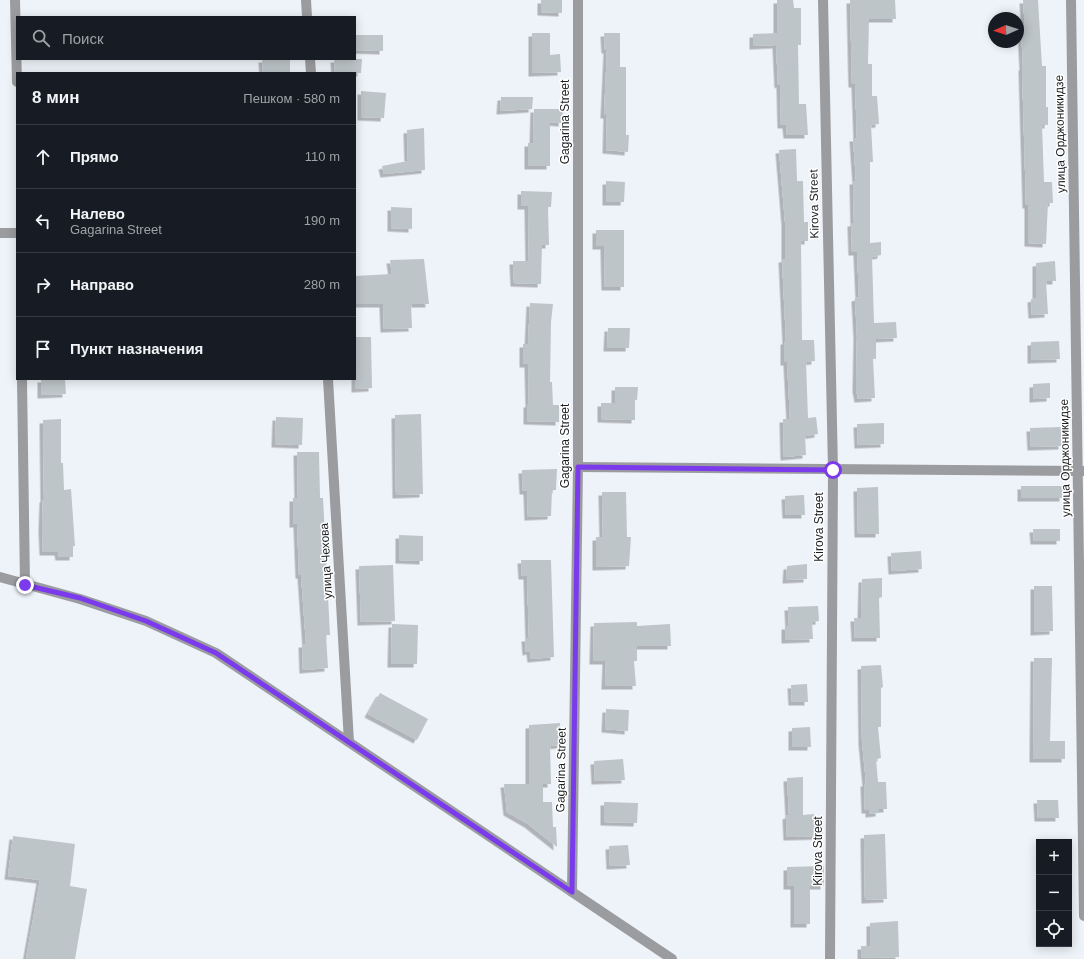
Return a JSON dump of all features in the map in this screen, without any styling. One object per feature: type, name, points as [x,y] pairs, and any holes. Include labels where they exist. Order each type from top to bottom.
[{"type":"street","points":[[15,0],[16,41]]},
{"type":"street","points":[[306,0],[307,16]]},
{"type":"street","name":"Gagarina Street","points":[[572,892],[578,467],[578,0]]},
{"type":"street","name":"Kirova Street","points":[[823,0],[833,470],[830,959]]},
{"type":"street","name":"улица Орджоникидзе","points":[[1071,0],[1081,471],[1084,916]]},
{"type":"street","points":[[16,60],[17,72]]},
{"type":"street","points":[[310,60],[311,72]]},
{"type":"street","points":[[0,233],[16,233]]},
{"type":"street","points":[[22,380],[25,585]]},
{"type":"street","name":"улица Чехова","points":[[328,380],[349,742]]},
{"type":"street","points":[[578,467],[1081,471]]},
{"type":"street","points":[[0,577],[25,585],[80,598],[146,621],[216,653],[672,959]]},
{"type":"building","points":[[541,0],[562,0],[562,13],[541,12]]},
{"type":"building","points":[[777,0],[793,0],[794,8],[801,8],[801,45],[798,45],[799,104],[806,104],[808,135],[787,135],[786,125],[781,125],[780,84],[778,85],[776,45],[753,46],[753,34],[777,33]]},
{"type":"building","points":[[850,0],[895,0],[896,19],[869,19],[868,64],[872,64],[872,96],[877,96],[879,124],[871,125],[873,162],[870,162],[870,243],[881,242],[881,255],[872,257],[874,323],[896,322],[897,338],[876,339],[876,359],[873,359],[875,398],[858,399],[856,389],[857,336],[855,298],[859,297],[857,252],[852,252],[851,223],[854,223],[853,181],[856,181],[853,138],[857,138],[855,84],[852,84]]},
{"type":"building","points":[[1023,0],[1038,0],[1042,66],[1046,66],[1046,107],[1048,107],[1048,125],[1042,125],[1044,182],[1052,182],[1053,203],[1048,203],[1046,244],[1028,243],[1028,205],[1026,205],[1022,67],[1022,48],[1024,48],[1025,29]]},
{"type":"building","points":[[532,33],[550,33],[550,55],[560,54],[561,72],[532,73]]},
{"type":"building","points":[[604,33],[620,33],[620,67],[626,67],[626,135],[629,135],[628,152],[606,150],[607,115],[604,115],[607,50],[605,50]]},
{"type":"building","points":[[356,35],[383,35],[383,51],[356,50]]},
{"type":"building","points":[[362,59],[361,73],[335,72],[334,60]]},
{"type":"building","points":[[262,60],[290,60],[290,72],[263,72]]},
{"type":"building","points":[[361,91],[386,93],[384,118],[361,117]]},
{"type":"building","points":[[501,97],[533,97],[532,109],[500,111]]},
{"type":"building","points":[[534,109],[563,109],[562,123],[550,122],[550,166],[528,166],[528,143],[533,143]]},
{"type":"building","points":[[424,128],[425,170],[384,174],[382,166],[408,161],[407,130]]},
{"type":"building","points":[[796,149],[797,181],[803,181],[804,222],[808,222],[808,241],[801,241],[802,340],[814,340],[815,361],[806,362],[808,418],[816,417],[818,434],[805,436],[806,455],[784,457],[783,419],[790,419],[787,362],[784,362],[784,341],[786,341],[782,259],[785,259],[785,222],[779,150]]},
{"type":"building","points":[[606,181],[625,182],[624,202],[606,202]]},
{"type":"building","points":[[521,191],[552,192],[551,207],[548,207],[549,245],[542,245],[541,284],[514,283],[513,261],[529,261],[528,206],[521,206]]},
{"type":"building","points":[[391,207],[412,208],[412,229],[391,228]]},
{"type":"building","points":[[596,230],[624,230],[624,287],[605,287],[604,246],[596,246]]},
{"type":"building","points":[[424,259],[429,304],[411,304],[412,328],[384,329],[383,304],[356,304],[356,276],[392,274],[390,260]]},
{"type":"building","points":[[1055,261],[1056,281],[1046,281],[1048,314],[1032,315],[1031,299],[1036,298],[1036,263]]},
{"type":"building","points":[[530,303],[553,304],[551,322],[550,382],[552,382],[553,405],[559,405],[559,422],[527,421],[527,404],[529,404],[528,364],[523,364],[523,344],[528,344]]},
{"type":"building","points":[[608,328],[630,328],[629,348],[607,348]]},
{"type":"building","points":[[356,337],[371,337],[372,388],[355,389]]},
{"type":"building","points":[[1059,341],[1060,359],[1031,360],[1031,342]]},
{"type":"building","points":[[41,380],[65,380],[66,394],[41,395]]},
{"type":"building","points":[[1050,383],[1050,398],[1033,399],[1033,384]]},
{"type":"building","points":[[615,387],[638,387],[637,400],[635,400],[635,420],[601,419],[601,403],[615,403]]},
{"type":"building","points":[[421,414],[423,494],[396,495],[395,415]]},
{"type":"building","points":[[276,417],[303,418],[302,445],[275,444]]},
{"type":"building","points":[[61,419],[61,463],[63,463],[64,490],[71,489],[75,546],[73,546],[73,557],[59,557],[58,552],[43,552],[43,420]]},
{"type":"building","points":[[884,423],[884,444],[858,445],[857,424]]},
{"type":"building","points":[[1061,427],[1062,446],[1031,447],[1030,428]]},
{"type":"building","points":[[297,452],[319,452],[320,498],[323,498],[330,635],[326,635],[328,668],[303,670],[302,644],[306,644],[301,575],[299,575],[297,524],[293,524],[293,498],[298,498]]},
{"type":"building","points":[[557,469],[556,490],[552,490],[551,516],[528,517],[527,491],[523,491],[522,470]]},
{"type":"building","points":[[1021,486],[1063,486],[1063,498],[1021,498]]},
{"type":"building","points":[[878,487],[879,534],[858,534],[857,488]]},
{"type":"building","points":[[602,492],[626,492],[627,537],[631,537],[629,566],[596,567],[596,537],[603,537]]},
{"type":"building","points":[[804,495],[805,515],[786,515],[785,496]]},
{"type":"building","points":[[1033,529],[1060,529],[1060,541],[1034,541]]},
{"type":"building","points":[[399,535],[423,536],[423,561],[399,560]]},
{"type":"building","points":[[921,551],[922,569],[892,571],[891,553]]},
{"type":"building","points":[[521,560],[551,560],[554,657],[531,659],[530,651],[526,652],[525,638],[529,638],[527,576],[522,576]]},
{"type":"building","points":[[807,564],[807,579],[786,580],[787,566]]},
{"type":"building","points":[[393,565],[395,621],[361,622],[359,566]]},
{"type":"building","points":[[882,578],[882,597],[879,598],[880,638],[855,638],[854,618],[861,618],[862,579]]},
{"type":"building","points":[[1034,586],[1052,586],[1053,631],[1034,632]]},
{"type":"building","points":[[818,606],[819,621],[812,622],[813,639],[785,640],[785,626],[789,626],[788,607]]},
{"type":"building","points":[[637,622],[637,626],[670,624],[671,646],[637,646],[637,661],[634,661],[636,686],[605,686],[606,661],[593,661],[594,623]]},
{"type":"building","points":[[392,624],[418,625],[417,664],[391,664]]},
{"type":"building","points":[[1034,658],[1052,658],[1050,741],[1065,741],[1065,759],[1033,759]]},
{"type":"building","points":[[881,665],[883,687],[881,688],[881,727],[878,727],[881,758],[876,759],[878,782],[886,782],[887,809],[879,809],[879,813],[869,814],[869,810],[865,810],[864,783],[866,783],[862,741],[861,666]]},
{"type":"building","points":[[807,684],[808,702],[792,702],[791,685]]},
{"type":"building","points":[[380,693],[428,719],[417,740],[368,714]]},
{"type":"building","points":[[606,709],[629,710],[628,731],[605,729]]},
{"type":"building","points":[[560,723],[561,745],[550,746],[551,784],[543,784],[543,802],[552,802],[553,827],[556,827],[557,847],[528,824],[507,812],[504,784],[529,784],[529,725]]},
{"type":"building","points":[[810,727],[811,747],[792,747],[792,728]]},
{"type":"building","points":[[623,759],[625,780],[595,781],[594,761]]},
{"type":"building","points":[[803,777],[803,815],[814,814],[814,821],[822,821],[823,836],[787,837],[786,816],[789,815],[787,778]]},
{"type":"building","points":[[1037,800],[1058,800],[1059,818],[1038,818]]},
{"type":"building","points":[[604,802],[638,803],[637,823],[604,822]]},
{"type":"building","points":[[885,834],[887,899],[865,900],[864,835]]},
{"type":"building","points":[[13,836],[75,844],[70,886],[87,889],[75,959],[26,959],[40,880],[8,876]]},
{"type":"building","points":[[628,845],[630,865],[610,866],[609,846]]},
{"type":"building","points":[[824,866],[824,886],[810,886],[810,924],[794,924],[794,886],[787,886],[787,867]]},
{"type":"building","points":[[898,921],[899,957],[861,958],[861,946],[870,946],[870,923]]},
{"type":"route","points":[[25,585],[80,598],[146,621],[216,653],[572,892],[578,467],[833,470]]}]
